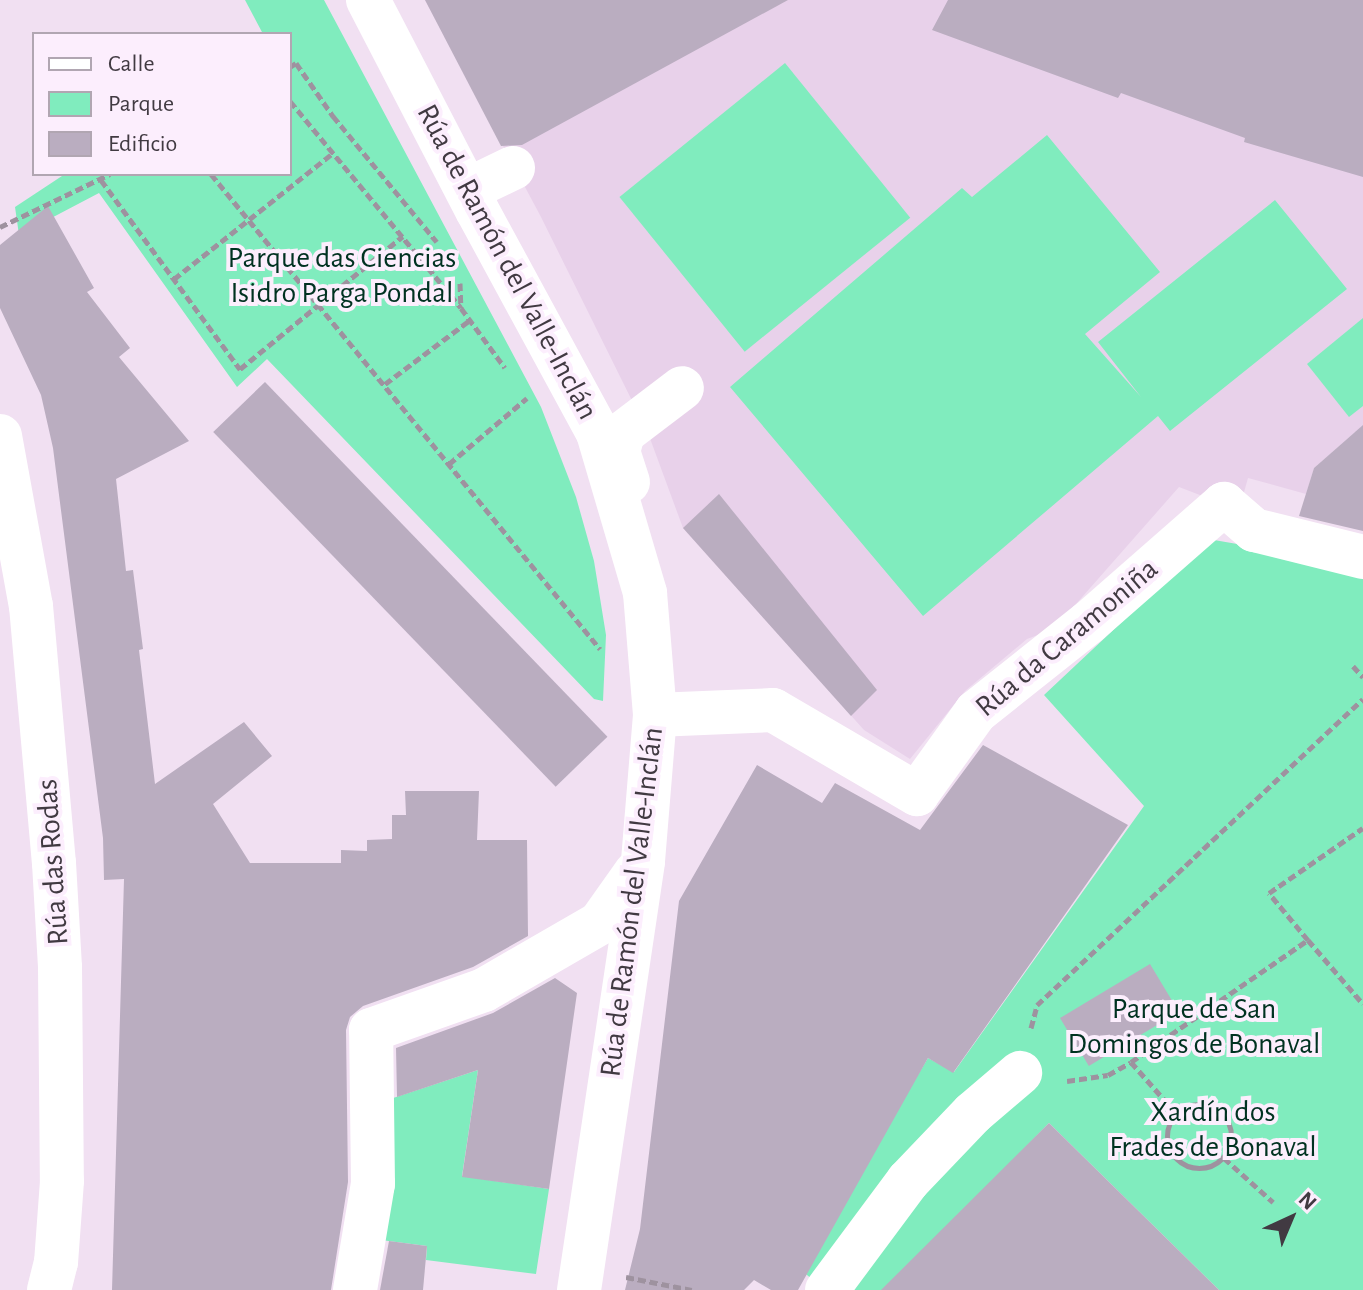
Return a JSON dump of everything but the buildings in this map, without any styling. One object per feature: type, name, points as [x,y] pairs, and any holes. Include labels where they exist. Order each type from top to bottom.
[{"type":"street","name":"Rúa de Ramón del Valle-Inclán","points":[[368,0],[598,433],[626,517],[646,599],[655,715],[643,862],[579,1290]]},
{"type":"street","points":[[467,190],[513,168]]},
{"type":"street","points":[[545,336],[613,411],[682,388],[623,433],[618,452],[653,564],[646,599]]},
{"type":"street","name":"Rúa das Rodas","points":[[0,436],[21,534],[41,681],[57,907],[62,1181],[56,1262],[49,1290]]},
{"type":"street","name":"Rúa da Caramoniña","points":[[655,715],[773,710],[917,794],[976,712],[1088,623],[1224,504],[1254,530],[1363,557]]},
{"type":"street","points":[[355,1290],[373,1184],[371,1030],[484,990],[600,923],[643,862]]},
{"type":"street","points":[[827,1290],[908,1181],[973,1113],[1020,1073]]},
{"type":"path","points":[[292,66],[296,63],[333,116],[430,234]]},
{"type":"path","points":[[292,103],[461,308],[511,376]]},
{"type":"path","points":[[174,279],[333,153]]},
{"type":"path","points":[[0,227],[107,176]]},
{"type":"path","points":[[213,176],[608,658]]},
{"type":"path","points":[[101,180],[240,369],[403,236]]},
{"type":"path","points":[[460,269],[461,308]]},
{"type":"path","points":[[385,384],[470,320]]},
{"type":"path","points":[[449,464],[528,399],[520,387]]},
{"type":"path","points":[[1353,666],[1363,677]]},
{"type":"path","points":[[1308,940],[1108,1075],[1069,1081],[1020,1073],[1037,1005],[1363,699]]},
{"type":"path","points":[[1363,828],[1269,893],[1363,1004]]},
{"type":"path","points":[[1131,1062],[1176,1113]]},
{"type":"path","points":[[1193,1104],[1213,1107],[1221,1113],[1231,1130],[1231,1140],[1224,1158],[1204,1169],[1181,1164],[1168,1145],[1169,1123],[1176,1113],[1193,1104]]},
{"type":"path","points":[[1224,1158],[1273,1202]]},
{"type":"path","points":[[624,1276],[692,1290]]},
{"type":"shaded area","points":[[425,0],[1363,0],[1363,436],[1355,432],[1314,468],[1306,494],[1248,478],[1239,510],[1179,487],[1054,629],[1027,639],[965,691],[910,759],[864,730],[683,528],[648,433],[541,217]]},
{"type":"green space","name":"Parque das Ciencias Isidro Parga Pondal","points":[[245,0],[324,0],[541,407],[576,497],[594,561],[606,635],[603,701],[594,699],[267,359],[237,387],[99,193],[19,235],[15,207],[62,176],[292,176],[292,32],[262,32]]},
{"type":"green space","points":[[785,63],[910,218],[745,352],[619,197]]},
{"type":"green space","points":[[1047,135],[1160,272],[1085,334],[1141,397],[1098,342],[1275,200],[1347,289],[1170,431],[1158,416],[923,616],[730,387],[962,188],[972,197]]},
{"type":"green space","points":[[1363,318],[1363,406],[1349,417],[1307,364]]},
{"type":"green space","name":"Parque de San Domingos de Bonaval","points":[[1214,540],[1363,566],[1363,1290],[1219,1290],[1049,1123],[887,1290],[825,1290],[801,1270],[928,1058],[954,1072],[1144,806],[1044,695],[1206,543]]},
{"type":"green space","points":[[478,1070],[462,1176],[549,1189],[536,1274],[426,1260],[427,1246],[381,1240],[381,1102]]},
{"type":"park label","name":"Xardín dos Frades de Bonaval","points":[[1213,1129]]}]
